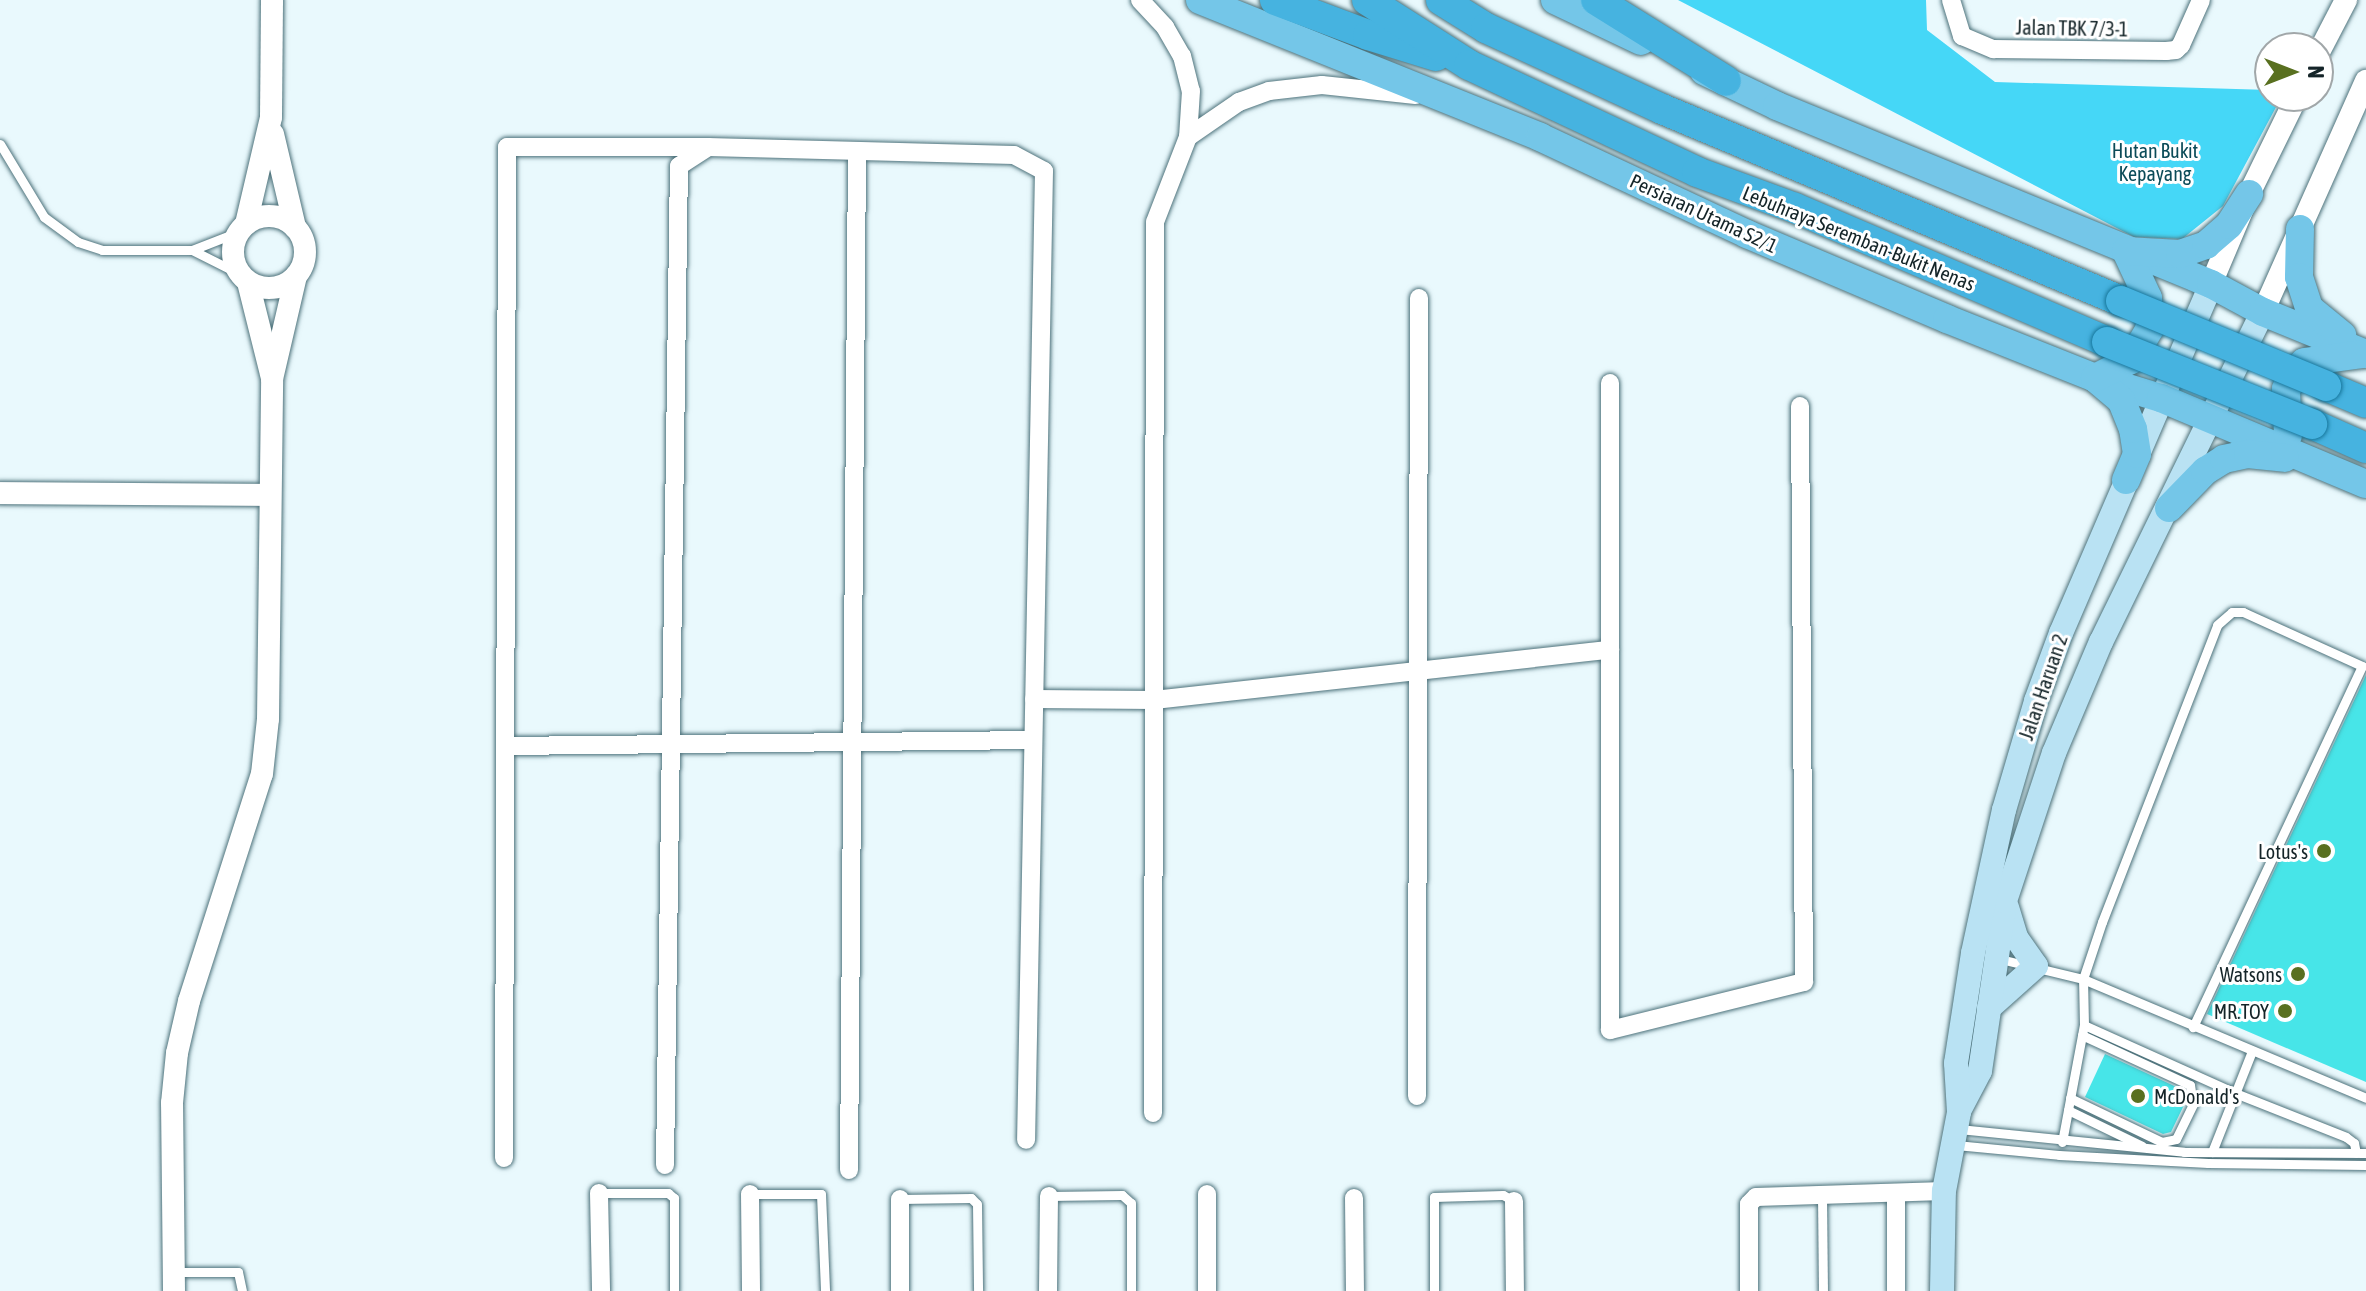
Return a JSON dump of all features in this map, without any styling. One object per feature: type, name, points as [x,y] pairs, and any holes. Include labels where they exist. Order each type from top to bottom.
[{"type":"highway","points":[[1275,0],[1368,35],[1469,65]]},
{"type":"highway","name":"Lebuhraya Seremban-Bukit Nenas","points":[[1367,0],[1469,65],[1697,172],[1795,208],[2107,342],[2366,448]]},
{"type":"highway","name":"Lebuhraya Seremban-Bukit Nenas","points":[[1441,0],[1486,28],[1662,109],[2366,403]]},
{"type":"highway","points":[[1596,0],[1726,81]]},
{"type":"main road","name":"Persiaran Utama S2/1","points":[[1200,0],[1434,97],[1540,137],[1747,234],[2095,378],[2161,398],[2366,484]]},
{"type":"main road","points":[[1555,0],[1777,106],[2211,284],[2263,312],[2366,354]]},
{"type":"main road","points":[[2126,251],[2180,254],[2206,245],[2229,225],[2249,194]]},
{"type":"main road","points":[[2300,229],[2299,277],[2309,308],[2366,354]]},
{"type":"main road","points":[[2126,251],[2148,298],[2150,328],[2131,360],[2095,378],[2121,400],[2133,429],[2137,454],[2126,480]]},
{"type":"main road","name":"Jalan Haruan 2","points":[[1942,1291],[1944,1191],[1955,1128],[1956,1063],[1988,873],[2036,701],[2061,633],[2211,284]]},
{"type":"main road","name":"Jalan Haruan 2","points":[[1955,1128],[1980,1071],[2005,901],[2054,753],[2101,642],[2263,312]]},
{"type":"main road","points":[[2310,460],[2286,432],[2286,389],[2304,362],[2366,354]]},
{"type":"main road","points":[[2169,508],[2205,471],[2224,459],[2248,454],[2310,460]]},
{"type":"main road","points":[[1989,1008],[2036,966],[2016,937],[2005,901]]},
{"type":"street","points":[[174,1282],[172,1103],[177,1053],[189,1001],[262,774],[268,719],[268,495],[272,379],[305,246],[295,227],[271,117],[272,0]]},
{"type":"street","points":[[1140,0],[1165,27],[1182,56],[1191,91],[1188,137],[1155,222],[1153,1113]]},
{"type":"street","name":"Jalan TBK 7/3-1","points":[[1951,0],[1962,36],[1993,49],[2166,51],[2176,50],[2181,45],[2201,0]]},
{"type":"street","points":[[2329,32],[2346,0]]},
{"type":"street","points":[[2263,312],[2366,81]]},
{"type":"street","points":[[1188,137],[1239,102],[1269,91],[1322,85],[1434,97]]},
{"type":"street","points":[[2211,284],[2249,194],[2289,112]]},
{"type":"street","points":[[271,117],[242,228],[232,254],[244,278],[272,379]]},
{"type":"street","points":[[504,1158],[507,147],[708,147],[1014,155],[1044,171],[1026,1140]]},
{"type":"street","points":[[665,1165],[679,166],[708,147]]},
{"type":"street","points":[[849,1170],[857,151]]},
{"type":"street","points":[[242,228],[266,215],[277,216],[295,227]]},
{"type":"street","points":[[244,278],[257,287],[279,288],[296,276]]},
{"type":"street","points":[[1417,1096],[1419,298]]},
{"type":"street","points":[[1610,383],[1610,1030],[1804,982],[1800,406]]},
{"type":"street","points":[[0,493],[268,495]]},
{"type":"street","points":[[1034,699],[1154,700],[1610,650]]},
{"type":"street","points":[[506,746],[1033,740]]},
{"type":"street","points":[[1749,1291],[1749,1204],[1756,1197],[1944,1191]]},
{"type":"street","points":[[599,1193],[601,1291]]},
{"type":"street","points":[[750,1194],[751,1291]]},
{"type":"street","points":[[1207,1194],[1207,1291]]},
{"type":"street","points":[[1896,1194],[1896,1291]]},
{"type":"street","points":[[1048,1291],[1049,1196]]},
{"type":"street","points":[[1354,1198],[1355,1291]]},
{"type":"street","points":[[900,1199],[900,1291]]},
{"type":"street","points":[[1514,1201],[1515,1291]]},
{"type":"lane","points":[[0,144],[44,217],[78,242],[102,250],[192,250],[242,228]]},
{"type":"lane","points":[[192,250],[244,278]]},
{"type":"lane","points":[[2062,1142],[2083,1030],[2083,979],[2217,625],[2232,612],[2243,612],[2364,667],[2193,1027]]},
{"type":"lane","points":[[1973,953],[2083,979],[2366,1098]]},
{"type":"lane","points":[[2083,1030],[2346,1137],[2361,1153]]},
{"type":"lane","points":[[2070,1098],[2162,1142],[2176,1139],[2193,1104],[2190,1085],[2083,1030]]},
{"type":"lane","points":[[2212,1152],[2252,1051]]},
{"type":"lane","points":[[2068,1110],[2148,1149]]},
{"type":"lane","points":[[1955,1128],[2148,1149],[2361,1153]]},
{"type":"lane","points":[[1955,1128],[2059,1155],[2208,1163],[2366,1165]]},
{"type":"lane","points":[[599,1193],[668,1193],[674,1198],[674,1291]]},
{"type":"lane","points":[[750,1194],[821,1194],[825,1291]]},
{"type":"lane","points":[[1049,1196],[1122,1195],[1131,1203],[1131,1291]]},
{"type":"lane","points":[[1434,1291],[1434,1197],[1503,1195],[1514,1201]]},
{"type":"lane","points":[[1822,1196],[1823,1291]]},
{"type":"lane","points":[[900,1199],[971,1198],[977,1204],[978,1291]]},
{"type":"lane","points":[[174,1282],[238,1272],[242,1291]]},
{"type":"green space","name":"Hutan Bukit Kepayang","points":[[1678,0],[1926,0],[1927,30],[1995,82],[2254,90],[2254,112],[2273,112],[2223,206],[2182,239],[2134,237]]},
{"type":"building","name":"Lotus's","points":[[2366,675],[2366,1082],[2207,1014]]},
{"type":"building","name":"McDonald's","points":[[2105,1054],[2183,1090],[2185,1103],[2171,1132],[2163,1134],[2085,1097]]},
{"type":"place","name":"Lotus's","points":[[2324,851]]},
{"type":"place","name":"Watsons","points":[[2298,974]]},
{"type":"place","name":"MR.TOY","points":[[2285,1011]]},
{"type":"place","name":"McDonald's","points":[[2138,1096]]}]
